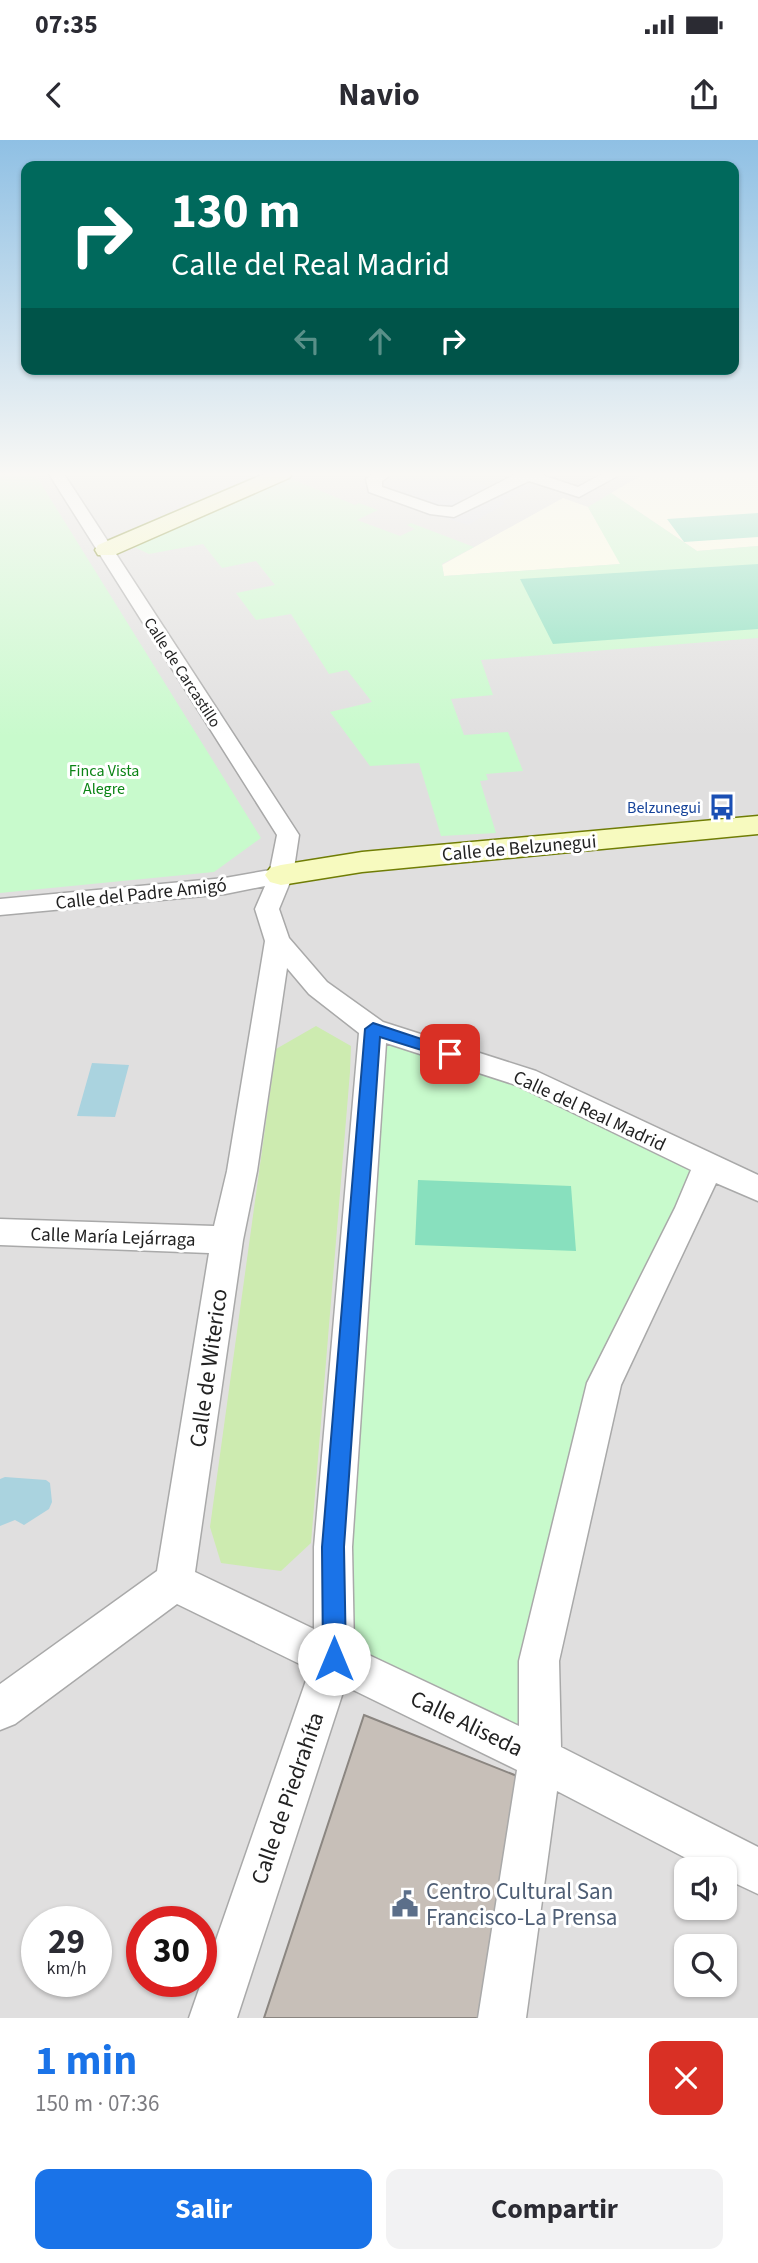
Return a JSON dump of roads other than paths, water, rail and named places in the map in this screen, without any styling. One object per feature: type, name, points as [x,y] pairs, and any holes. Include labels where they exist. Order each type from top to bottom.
[{"type":"street","name":"Calle de Carcastillo","points":[[113,562],[288,835],[281,875],[267,909]]},
{"type":"street","name":"Calle de Belzunegui","points":[[281,875],[362,862],[758,825]]},
{"type":"street","name":"Calle del Padre Amigó","points":[[0,907],[225,886],[281,875]]},
{"type":"street","name":"Calle del Real Madrid","points":[[267,909],[278,941],[318,988],[373,1029],[526,1078],[758,1189]]},
{"type":"street","name":"Calle de Witerico","points":[[174,1581],[190,1496],[226,1240],[242,1171],[278,941]]},
{"type":"street","name":"Calle de Piedrahíta","points":[[213,2018],[334,1659],[333,1547],[373,1029]]},
{"type":"street","points":[[502,2018],[540,1759],[539,1661],[604,1383],[690,1209],[708,1165]]},
{"type":"street","name":"Calle María Lejárraga","points":[[0,1232],[226,1240]]},
{"type":"street","points":[[0,1709],[174,1581]]},
{"type":"street","name":"Calle Aliseda","points":[[174,1581],[540,1759],[758,1871]]},
{"type":"water","points":[[92,1063],[129,1065],[115,1117],[77,1116]]},
{"type":"water","points":[[5,1477],[46,1480],[50,1483],[52,1502],[49,1509],[24,1525],[15,1520],[0,1526],[0,1479]]},
{"type":"place","name":"Belzunegui","points":[[722,807]]},
{"type":"place","name":"Centro Cultural San Francisco-La Prensa","points":[[405,1904]]},
{"type":"park label","name":"Finca Vista Alegre","points":[[104,779]]}]
